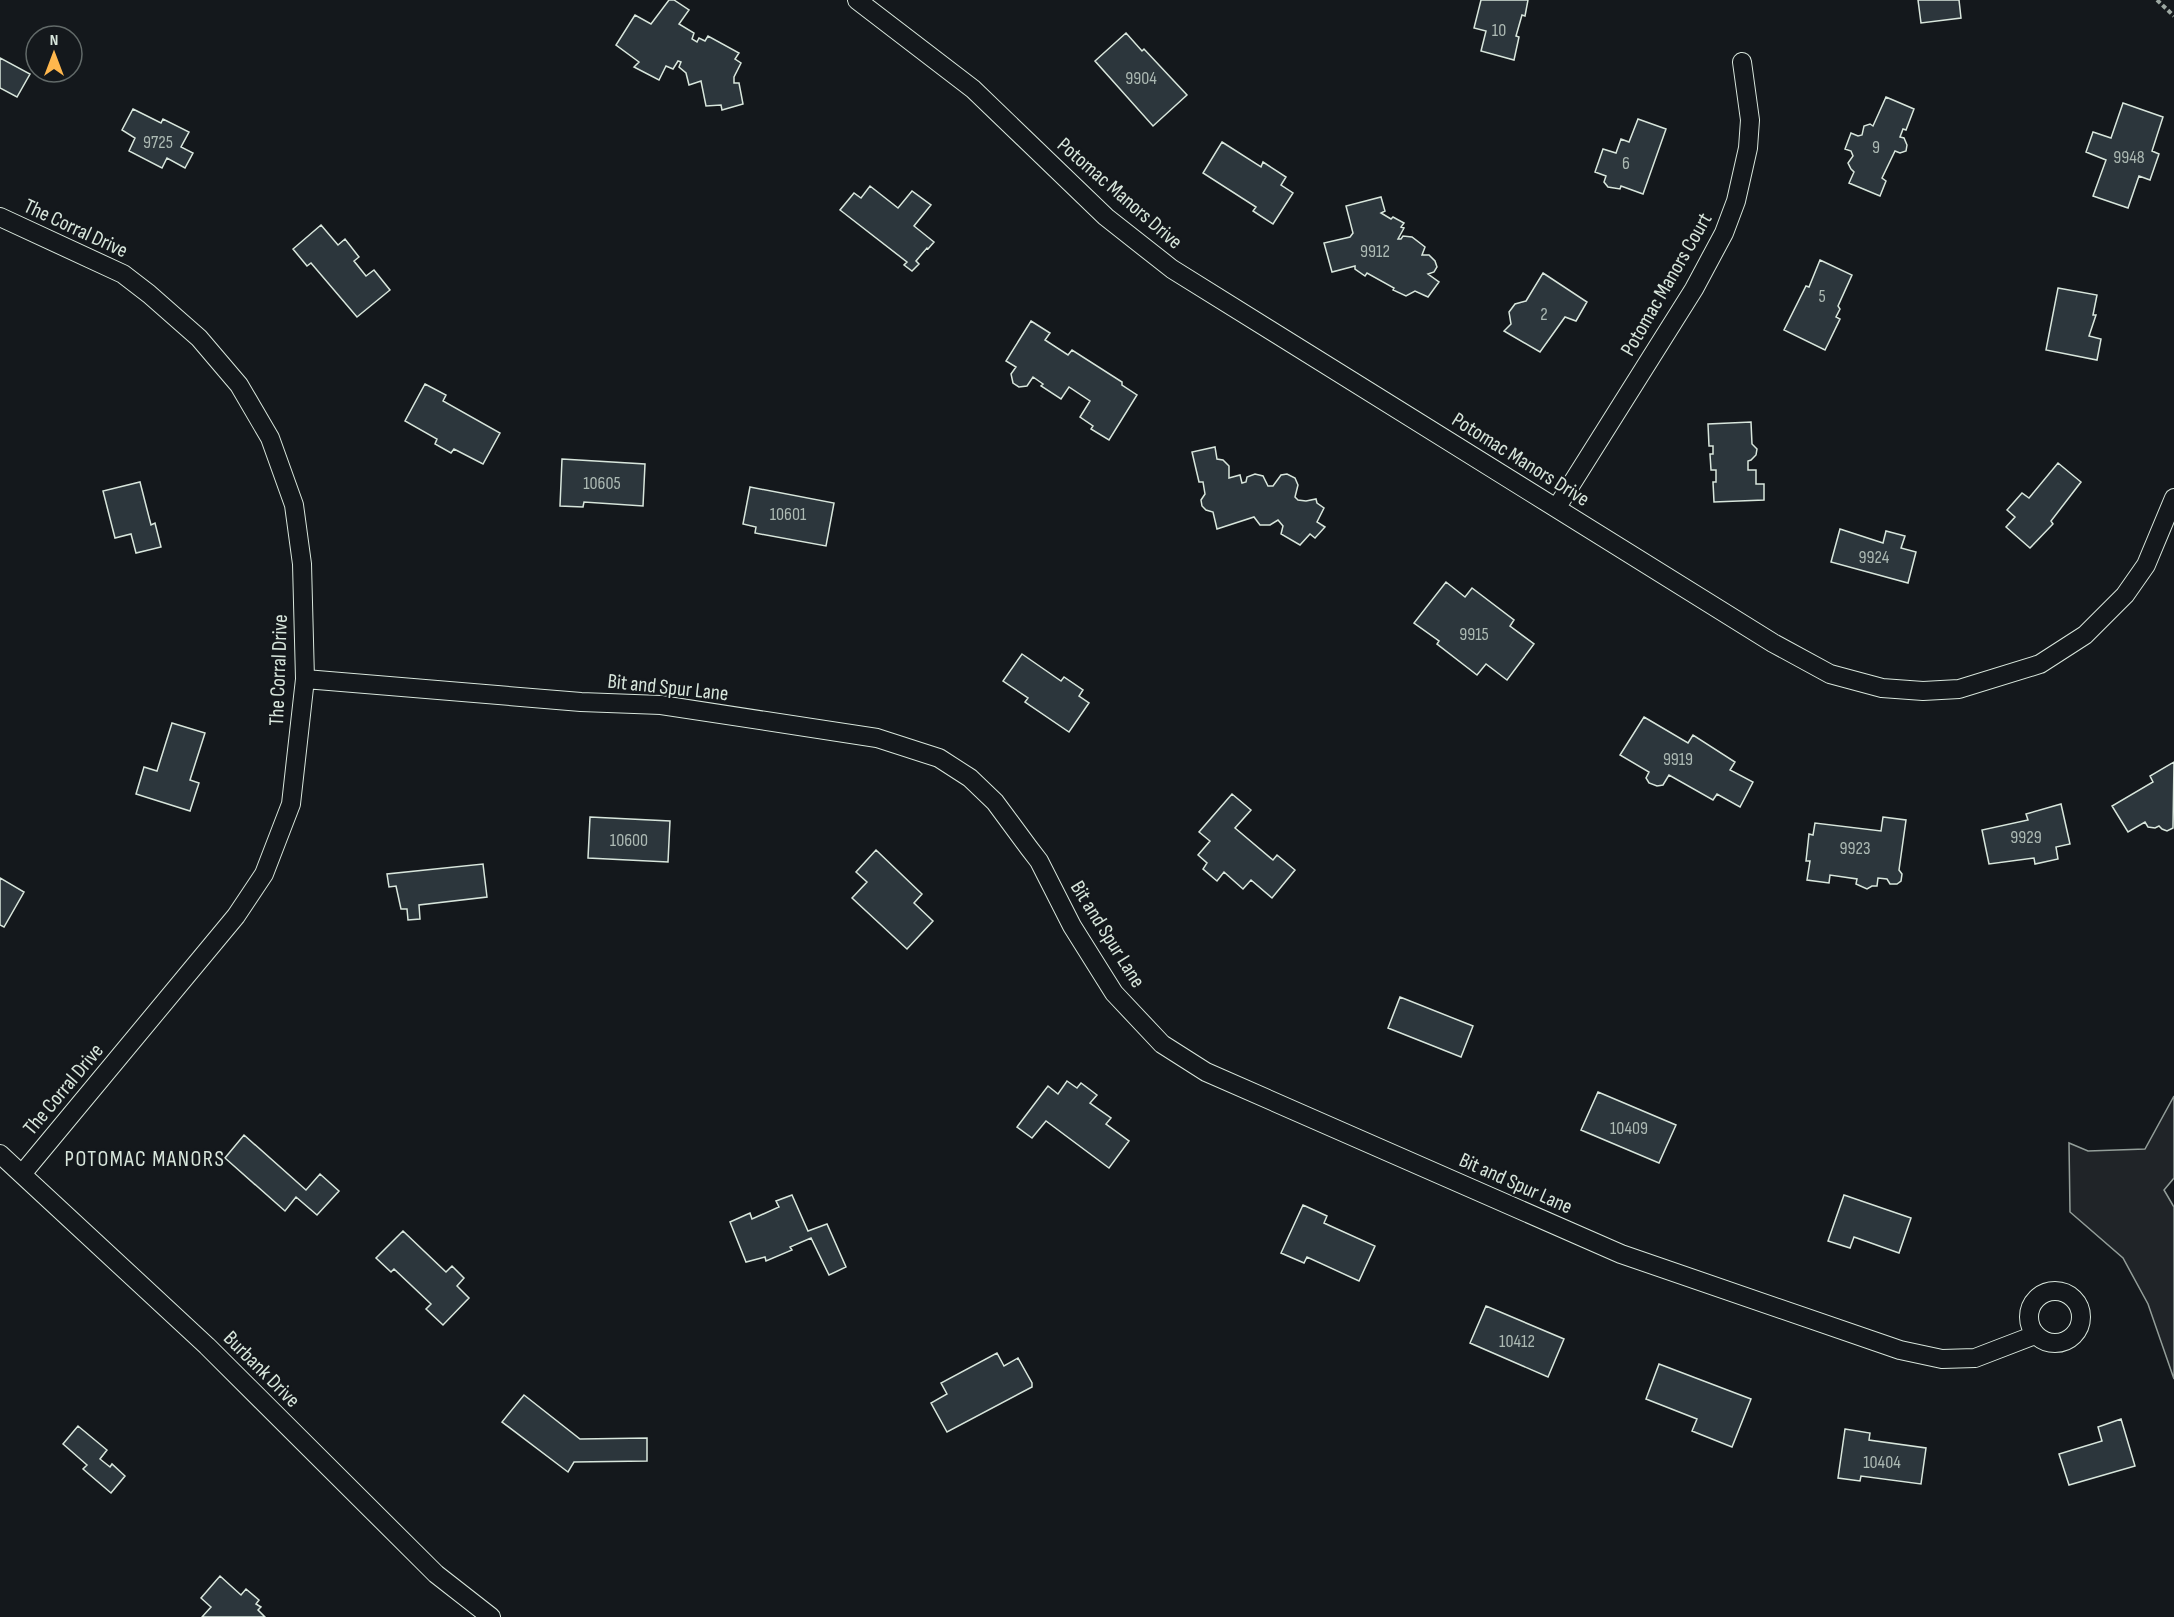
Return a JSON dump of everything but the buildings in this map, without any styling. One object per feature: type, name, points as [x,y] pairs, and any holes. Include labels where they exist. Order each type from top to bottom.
[{"type":"street","name":"Potomac Manors Drive","points":[[857,0],[973,89],[1106,217],[1172,269],[1773,643],[1830,674],[1882,688],[1923,691],[1959,689],[2040,664],[2085,635],[2125,595],[2146,565],[2174,498]]},
{"type":"street","name":"Potomac Manors Court","points":[[1557,507],[1694,289],[1724,233],[1736,201],[1748,148],[1750,120],[1742,62]]},
{"type":"street","name":"The Corral Drive","points":[[0,217],[123,274],[199,338],[239,385],[270,438],[294,505],[302,564],[305,679],[291,804],[264,874],[236,916],[22,1174]]},
{"type":"street","name":"Bit and Spur Lane","points":[[305,679],[581,702],[661,705],[877,738],[939,758],[969,778],[994,802],[1039,861],[1071,926],[1114,993],[1162,1044],[1206,1072],[1621,1254],[1900,1350],[1942,1359],[1975,1358],[2035,1335]]},
{"type":"street","name":"Burbank Drive","points":[[0,1154],[207,1346],[436,1574],[491,1617]]},
{"type":"path","points":[[2157,0],[2174,16]]},
{"type":"shaded area","points":[[2174,1096],[2174,1178],[2164,1190],[2174,1207],[2174,1379],[2148,1304],[2123,1258],[2070,1212],[2069,1143],[2088,1151],[2145,1149]]},
{"type":"district","name":"POTOMAC MANORS","points":[[145,1158]]}]
